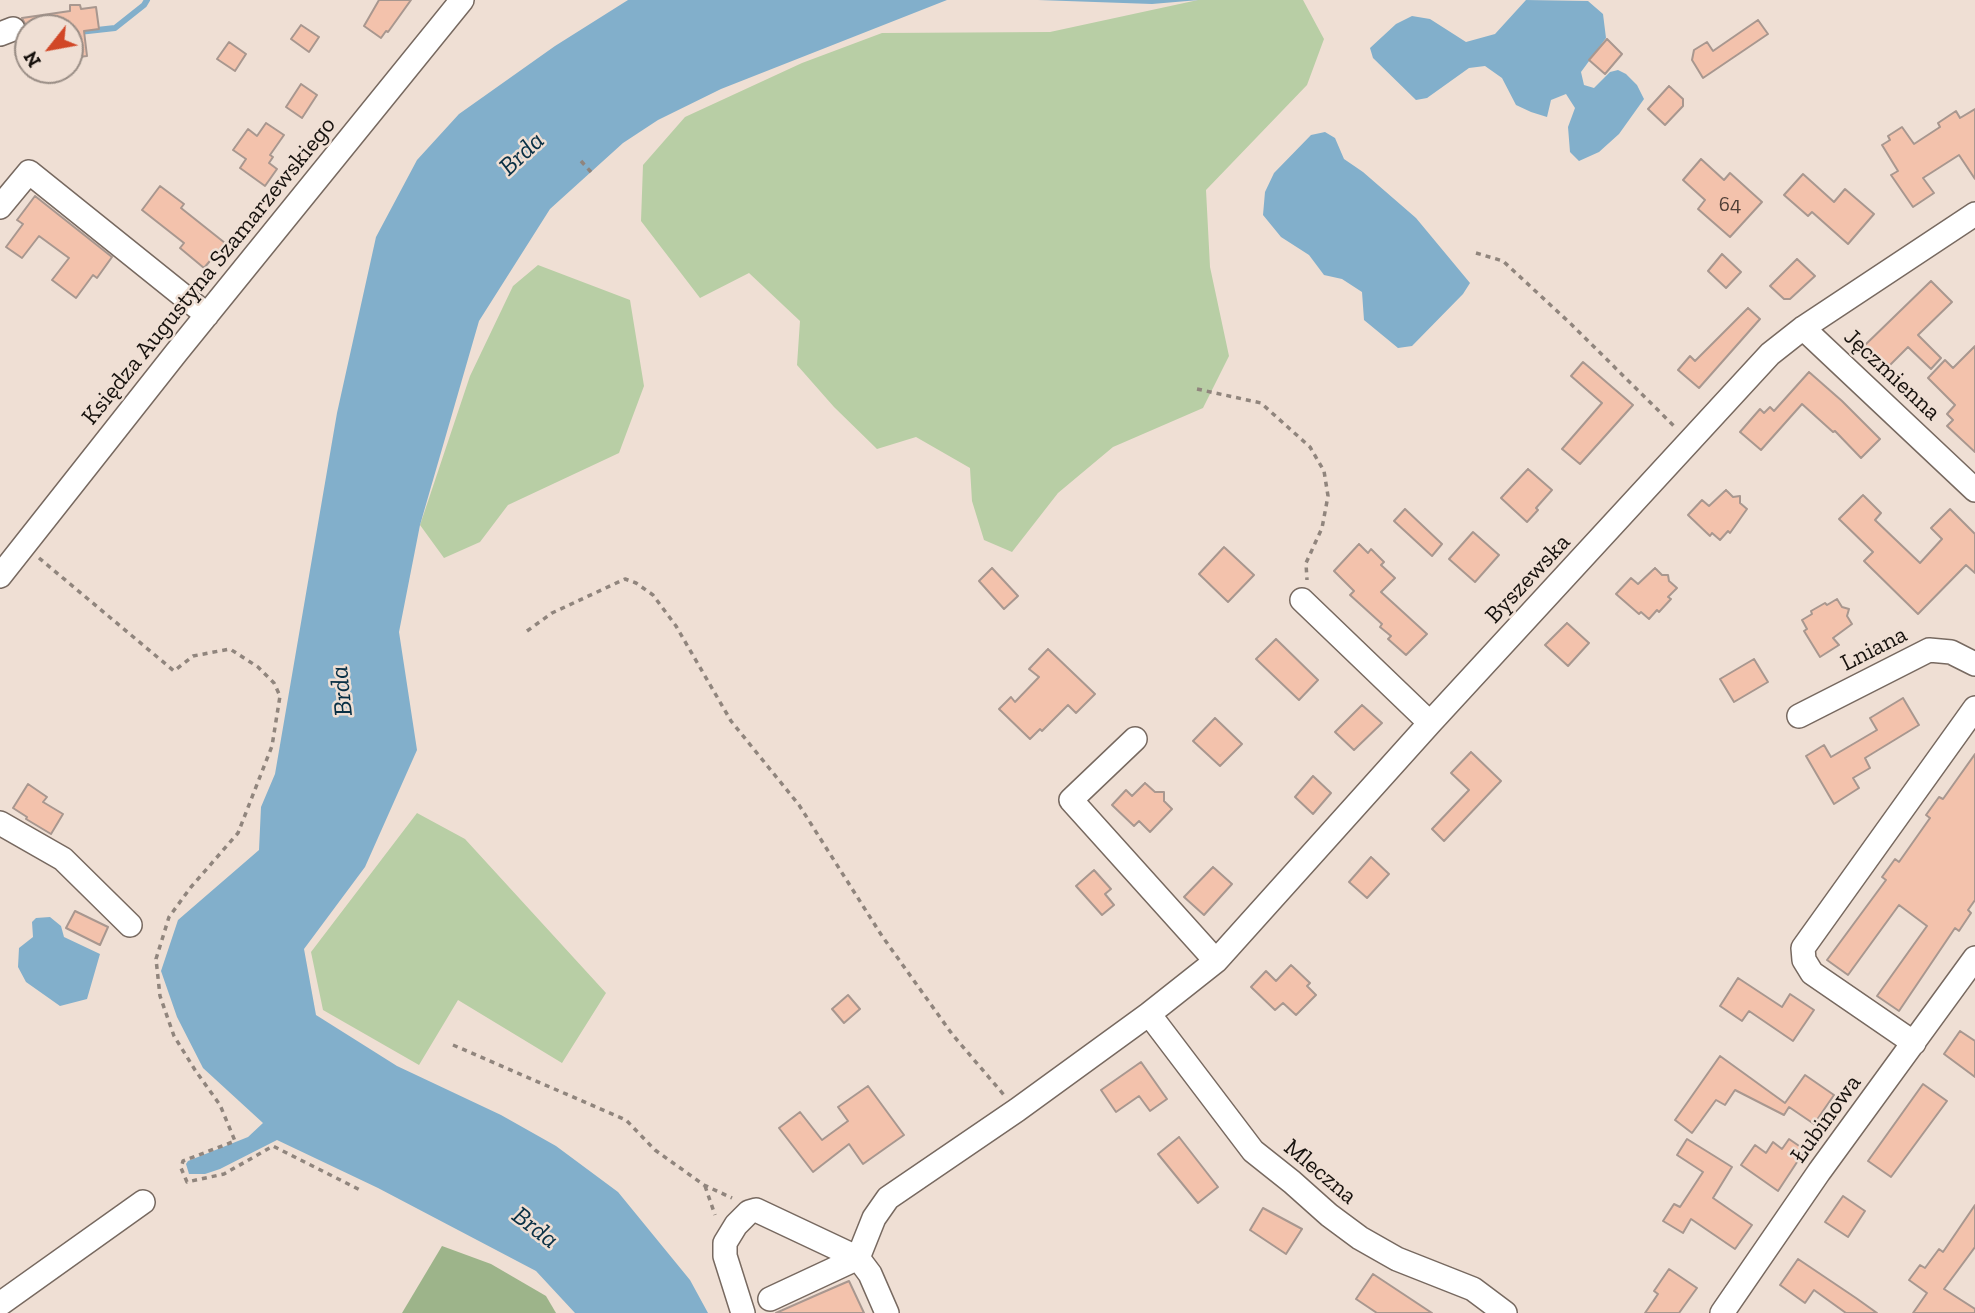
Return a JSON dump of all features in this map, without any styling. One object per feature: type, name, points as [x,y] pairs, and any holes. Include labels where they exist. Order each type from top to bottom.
[{"type":"street","name":"Księdza Augustyna Szamarzewskiego","points":[[0,576],[462,0]]},
{"type":"street","points":[[0,207],[29,172],[207,315]]},
{"type":"street","name":"Byszewska","points":[[858,1258],[874,1218],[888,1198],[1017,1110],[1149,1014],[1216,961],[1430,723],[1770,354],[1803,328],[1975,214]]},
{"type":"street","name":"Jęczmienna","points":[[1803,328],[1975,490]]},
{"type":"street","points":[[1305,603],[1430,723]]},
{"type":"street","name":"Lniana","points":[[1799,716],[1929,650],[1951,652],[1975,664]]},
{"type":"street","points":[[1914,1043],[1812,974],[1804,960],[1803,948],[1975,708]]},
{"type":"street","points":[[1135,738],[1071,800],[1216,961]]},
{"type":"street","points":[[0,823],[63,859],[130,925]]},
{"type":"street","name":"Łubinowa","points":[[1722,1313],[1819,1172],[1975,958]]},
{"type":"street","name":"Mleczna","points":[[1149,1014],[1253,1151],[1360,1238],[1397,1259],[1473,1289],[1504,1313]]},
{"type":"street","points":[[0,1304],[144,1202]]},
{"type":"street","points":[[743,1313],[725,1256],[725,1242],[736,1225],[749,1212],[756,1210],[858,1258],[870,1273],[887,1313]]},
{"type":"street","points":[[770,1299],[858,1258]]},
{"type":"path","points":[[581,161],[591,172]]},
{"type":"path","points":[[1476,253],[1503,261],[1690,442]]},
{"type":"path","points":[[1196,389],[1261,403],[1310,447],[1324,471],[1328,496],[1322,527],[1306,563],[1305,603]]},
{"type":"path","points":[[24,546],[174,671],[193,656],[230,649],[258,667],[274,683],[280,696],[272,746],[238,833],[169,917],[156,959],[160,996],[174,1035],[220,1105],[235,1141],[183,1161],[181,1168],[187,1182],[224,1174],[273,1146],[360,1190]]},
{"type":"path","points":[[527,631],[552,613],[625,579],[653,595],[676,626],[731,721],[799,805],[882,936],[951,1034],[1017,1110]]},
{"type":"path","points":[[453,1045],[626,1119],[655,1150],[704,1185],[756,1210]]},
{"type":"path","points":[[704,1185],[725,1242]]},
{"type":"green space","points":[[1198,0],[1303,0],[1324,39],[1307,85],[1206,190],[1210,267],[1229,356],[1203,408],[1113,447],[1058,493],[1012,552],[984,540],[972,501],[970,468],[916,437],[877,449],[834,407],[797,365],[800,321],[749,273],[700,298],[641,221],[643,165],[685,117],[802,63],[882,33],[1050,32]]},
{"type":"green space","points":[[538,265],[630,300],[644,386],[619,453],[508,505],[480,542],[444,558],[420,525],[470,376],[513,286]]},
{"type":"green space","points":[[417,813],[465,839],[606,993],[562,1063],[458,1000],[419,1065],[323,1010],[311,952]]},
{"type":"green space","points":[[442,1246],[491,1264],[546,1296],[556,1313],[402,1313]]},
{"type":"water","name":"Brda","points":[[628,0],[947,0],[721,89],[658,120],[623,143],[550,209],[479,321],[420,525],[399,632],[417,750],[365,867],[304,949],[316,1015],[397,1066],[501,1115],[556,1146],[618,1192],[690,1280],[708,1313],[575,1313],[536,1271],[378,1188],[277,1140],[220,1169],[205,1174],[189,1174],[186,1164],[188,1161],[248,1137],[263,1123],[203,1068],[177,1017],[161,971],[178,920],[259,850],[261,807],[275,774],[337,413],[376,237],[417,160],[459,114],[555,46]]},
{"type":"water","points":[[1038,0],[1199,0],[1152,4]]},
{"type":"water","points":[[1526,0],[1588,1],[1603,14],[1606,38],[1581,72],[1584,85],[1594,88],[1610,72],[1618,70],[1637,85],[1644,99],[1619,134],[1599,152],[1579,161],[1570,152],[1568,127],[1575,108],[1566,94],[1551,100],[1547,117],[1531,112],[1516,105],[1502,78],[1485,66],[1469,68],[1427,98],[1416,100],[1373,58],[1370,48],[1396,24],[1412,16],[1430,19],[1466,42],[1495,34]]},
{"type":"water","points":[[1325,132],[1335,138],[1344,159],[1416,218],[1470,283],[1463,294],[1412,346],[1398,348],[1364,320],[1362,292],[1342,279],[1324,275],[1309,255],[1281,237],[1263,215],[1265,192],[1274,173],[1311,135]]},
{"type":"water","points":[[50,917],[61,926],[64,937],[100,954],[87,999],[60,1006],[26,982],[18,967],[19,948],[33,937],[32,922],[36,918]]},
{"type":"building","points":[[379,0],[411,0],[381,38],[364,26]]},
{"type":"building","points":[[70,5],[80,5],[81,9],[96,7],[99,29],[84,31],[84,14],[49,14],[70,11]]},
{"type":"building","points":[[1758,20],[1768,34],[1703,78],[1692,60],[1694,50],[1707,42],[1713,51]]},
{"type":"building","points":[[301,25],[319,37],[309,52],[291,39]]},
{"type":"building","points":[[84,31],[87,56],[84,56]]},
{"type":"building","points":[[1607,39],[1622,54],[1605,74],[1589,60]]},
{"type":"building","points":[[229,42],[246,54],[235,71],[217,59]]},
{"type":"building","points":[[301,84],[317,95],[302,118],[286,107]]},
{"type":"building","points":[[1669,86],[1683,99],[1683,106],[1665,125],[1648,109]]},
{"type":"building","points":[[1975,109],[1975,179],[1959,155],[1923,178],[1934,193],[1913,207],[1891,175],[1898,171],[1882,145],[1890,140],[1888,136],[1902,127],[1914,144],[1940,127],[1938,123],[1956,111],[1960,118]]},
{"type":"building","points":[[266,123],[284,135],[270,155],[273,157],[269,163],[277,169],[265,186],[240,168],[246,159],[233,150],[248,129],[257,136]]},
{"type":"building","points":[[1701,159],[1724,180],[1730,173],[1762,202],[1730,237],[1698,209],[1705,200],[1683,180]]},
{"type":"building","points":[[1803,174],[1834,202],[1845,189],[1874,214],[1848,244],[1812,212],[1808,216],[1784,195]]},
{"type":"building","points":[[160,186],[184,204],[181,208],[225,243],[204,268],[180,248],[184,243],[142,210]]},
{"type":"building","points":[[35,196],[112,257],[97,278],[93,275],[76,298],[52,280],[69,258],[39,236],[22,258],[6,247],[23,224],[17,220]]},
{"type":"building","points":[[1722,254],[1741,272],[1726,288],[1708,271]]},
{"type":"building","points":[[1797,259],[1815,276],[1790,299],[1784,299],[1770,286]]},
{"type":"building","points":[[1931,281],[1952,302],[1918,335],[1941,358],[1931,369],[1908,347],[1886,369],[1863,347]]},
{"type":"building","points":[[1748,308],[1760,319],[1699,388],[1678,370],[1690,356],[1695,361]]},
{"type":"building","points":[[1975,346],[1975,452],[1947,426],[1953,420],[1947,414],[1955,405],[1928,378],[1945,360],[1953,368]]},
{"type":"building","points":[[1583,362],[1633,405],[1580,464],[1562,449],[1602,403],[1571,376]]},
{"type":"building","points":[[1809,372],[1880,439],[1861,458],[1835,431],[1802,404],[1761,450],[1740,432],[1760,409],[1764,413],[1770,407],[1774,411]]},
{"type":"building","points":[[1528,469],[1552,490],[1527,522],[1501,498]]},
{"type":"building","points":[[1726,490],[1733,497],[1740,496],[1740,503],[1747,509],[1730,533],[1728,531],[1720,540],[1712,533],[1710,536],[1688,515],[1702,500],[1709,506]]},
{"type":"building","points":[[1863,495],[1881,513],[1875,520],[1920,563],[1942,539],[1931,528],[1950,509],[1975,534],[1975,573],[1966,565],[1918,614],[1864,561],[1873,552],[1839,519]]},
{"type":"building","points":[[1405,509],[1442,544],[1432,556],[1394,521]]},
{"type":"building","points":[[1473,532],[1499,555],[1475,582],[1449,559]]},
{"type":"building","points":[[1359,544],[1368,553],[1371,549],[1384,562],[1381,565],[1395,578],[1381,592],[1427,634],[1406,655],[1388,639],[1391,636],[1380,627],[1382,624],[1350,595],[1354,591],[1334,571]]},
{"type":"building","points":[[1224,547],[1254,575],[1228,602],[1199,574]]},
{"type":"building","points":[[992,568],[1018,596],[1004,609],[979,581]]},
{"type":"building","points":[[1655,568],[1662,575],[1668,575],[1669,581],[1677,588],[1668,597],[1671,599],[1649,619],[1616,594],[1631,578],[1638,584]]},
{"type":"building","points":[[1837,599],[1842,607],[1849,609],[1847,616],[1852,624],[1833,638],[1839,645],[1820,657],[1804,631],[1807,629],[1802,620],[1812,614],[1811,611]]},
{"type":"building","points":[[1567,623],[1589,643],[1568,666],[1545,645]]},
{"type":"building","points":[[1276,639],[1318,680],[1299,700],[1256,659]]},
{"type":"building","points":[[1048,649],[1095,694],[1076,713],[1068,705],[1030,739],[999,709],[1011,697],[1015,702],[1039,677],[1029,669]]},
{"type":"building","points":[[1754,659],[1768,682],[1734,702],[1720,679]]},
{"type":"building","points":[[1903,698],[1919,725],[1865,758],[1870,768],[1853,778],[1859,788],[1834,804],[1806,756],[1824,745],[1831,757],[1877,730],[1870,718]]},
{"type":"building","points":[[1362,705],[1382,723],[1354,750],[1335,732]]},
{"type":"building","points":[[1215,718],[1242,744],[1220,766],[1193,741]]},
{"type":"building","points":[[1471,752],[1501,781],[1444,841],[1432,829],[1469,790],[1451,773]]},
{"type":"building","points":[[1975,754],[1975,900],[1968,910],[1971,913],[1959,931],[1955,928],[1899,1011],[1877,996],[1927,926],[1899,905],[1848,975],[1827,960],[1886,880],[1882,877],[1895,859],[1899,862],[1930,818],[1926,815],[1939,797],[1943,799]]},
{"type":"building","points":[[1313,776],[1331,793],[1313,814],[1295,797]]},
{"type":"building","points":[[1145,783],[1155,792],[1164,792],[1164,801],[1172,809],[1150,832],[1139,821],[1134,826],[1112,805],[1126,790],[1132,796]]},
{"type":"building","points":[[28,784],[47,797],[43,802],[63,814],[51,834],[13,808]]},
{"type":"building","points":[[1371,857],[1389,874],[1367,898],[1349,882]]},
{"type":"building","points":[[1213,867],[1232,884],[1204,915],[1184,897]]},
{"type":"building","points":[[1094,870],[1111,889],[1105,894],[1114,905],[1102,915],[1076,886]]},
{"type":"building","points":[[75,911],[108,927],[100,945],[66,928]]},
{"type":"building","points":[[1291,965],[1310,983],[1307,986],[1316,995],[1296,1015],[1283,1003],[1275,1010],[1251,987],[1266,971],[1276,981]]},
{"type":"building","points":[[1738,978],[1782,1007],[1790,994],[1814,1010],[1793,1041],[1749,1011],[1742,1021],[1720,1006]]},
{"type":"building","points":[[848,995],[860,1009],[844,1023],[832,1009]]},
{"type":"building","points":[[1960,1031],[1975,1041],[1975,1077],[1944,1054]]},
{"type":"building","points":[[1720,1056],[1785,1103],[1805,1075],[1834,1095],[1814,1124],[1789,1107],[1784,1115],[1735,1090],[1725,1105],[1716,1100],[1692,1133],[1675,1120]]},
{"type":"building","points":[[1141,1062],[1167,1099],[1150,1111],[1139,1096],[1116,1112],[1101,1090]]},
{"type":"building","points":[[1923,1084],[1947,1101],[1891,1177],[1868,1161]]},
{"type":"building","points":[[868,1086],[904,1135],[863,1164],[849,1144],[813,1172],[779,1128],[800,1112],[822,1140],[848,1121],[838,1107]]},
{"type":"building","points":[[1179,1137],[1218,1187],[1198,1203],[1158,1154]]},
{"type":"building","points":[[1687,1139],[1732,1167],[1713,1198],[1752,1225],[1735,1249],[1691,1219],[1683,1233],[1663,1221],[1674,1204],[1680,1207],[1703,1172],[1677,1155]]},
{"type":"building","points":[[1789,1139],[1805,1150],[1778,1191],[1741,1165],[1755,1145],[1766,1153],[1773,1142],[1782,1149]]},
{"type":"building","points":[[1843,1196],[1865,1211],[1848,1237],[1825,1222]]},
{"type":"building","points":[[1975,1205],[1975,1247],[1944,1289],[1975,1309],[1975,1313],[1913,1313],[1927,1293],[1909,1280],[1920,1265],[1925,1268],[1939,1249],[1943,1252]]},
{"type":"building","points":[[1263,1208],[1302,1229],[1286,1254],[1250,1230]]},
{"type":"building","points":[[1798,1259],[1877,1313],[1846,1313],[1814,1290],[1805,1303],[1780,1285]]},
{"type":"building","points":[[1669,1269],[1697,1288],[1679,1313],[1645,1313],[1658,1294],[1654,1291]]},
{"type":"building","points":[[1373,1274],[1432,1313],[1377,1313],[1356,1299]]},
{"type":"building","points":[[849,1281],[864,1313],[776,1313],[819,1294]]},
{"type":"waterway","points":[[84,31],[115,28],[147,0]]}]
